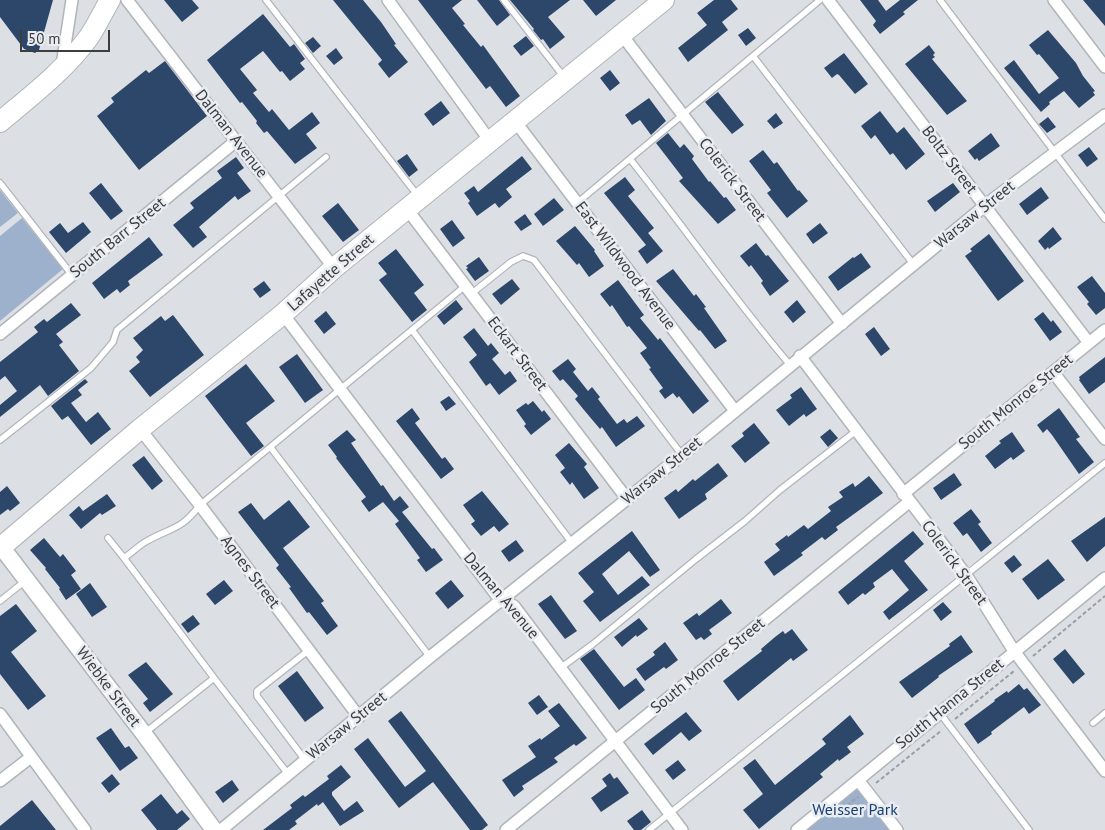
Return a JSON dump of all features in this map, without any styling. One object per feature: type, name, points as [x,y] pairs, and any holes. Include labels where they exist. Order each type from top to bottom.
[{"type":"highway","points":[[2,116],[62,67],[90,36],[110,0]]},
{"type":"highway","name":"Lafayette Street","points":[[0,547],[140,429],[283,314],[334,268],[664,0]]},
{"type":"street","points":[[62,67],[72,0]]},
{"type":"street","name":"Dalman Avenue","points":[[127,0],[334,268]]},
{"type":"street","points":[[388,0],[490,141]]},
{"type":"street","name":"Boltz Street","points":[[828,0],[1089,343]]},
{"type":"street","points":[[1054,0],[1105,67]]},
{"type":"street","name":"Colerick Street","points":[[622,35],[842,324]]},
{"type":"street","name":"Warsaw Street","points":[[221,830],[360,717],[430,657],[791,366],[800,356],[985,207],[1105,115]]},
{"type":"street","name":"East Wildwood Avenue","points":[[515,121],[735,411]]},
{"type":"street","name":"South Barr Street","points":[[0,334],[236,141]]},
{"type":"street","name":"Eckart Street","points":[[413,204],[468,290],[627,499]]},
{"type":"street","name":"Dalman Avenue","points":[[283,314],[501,601],[514,606],[682,830]]},
{"type":"street","name":"South Monroe Street","points":[[506,830],[615,742],[1105,330]]},
{"type":"street","name":"Colerick Street","points":[[800,356],[966,575],[1014,651],[1105,771]]},
{"type":"street","points":[[1053,372],[1103,432]]},
{"type":"street","name":"Agnes Street","points":[[140,429],[200,505],[360,717]]},
{"type":"street","name":"Wiebke Street","points":[[0,547],[27,579],[214,830]]},
{"type":"street","name":"South Hanna Street","points":[[797,830],[1105,578]]},
{"type":"street","points":[[0,714],[85,830]]},
{"type":"street","points":[[0,781],[31,757]]},
{"type":"street","points":[[858,780],[897,830]]},
{"type":"lane","points":[[266,0],[413,204]]},
{"type":"lane","points":[[504,0],[566,79]]},
{"type":"lane","points":[[577,203],[820,0]]},
{"type":"lane","points":[[940,0],[1105,219]]},
{"type":"lane","points":[[753,56],[914,265]]},
{"type":"lane","points":[[0,440],[90,368],[113,342],[117,330],[326,157]]},
{"type":"lane","points":[[630,159],[686,230],[723,282],[791,366]]},
{"type":"lane","points":[[0,183],[72,275]]},
{"type":"lane","points":[[124,558],[146,541],[189,520],[200,505],[412,330],[468,290],[523,256],[534,260],[682,455]]},
{"type":"lane","points":[[412,330],[572,544]]},
{"type":"lane","points":[[560,668],[593,644],[856,430]]},
{"type":"lane","points":[[271,448],[430,657]]},
{"type":"lane","points":[[649,830],[1105,463]]},
{"type":"lane","points":[[108,538],[288,774]]},
{"type":"lane","points":[[0,601],[27,579]]},
{"type":"lane","points":[[305,760],[257,696],[257,691],[309,650]]},
{"type":"lane","points":[[144,734],[214,678]]},
{"type":"lane","points":[[939,712],[1029,830]]},
{"type":"lane","points":[[1094,722],[1105,713]]},
{"type":"path","points":[[839,812],[1024,664],[1105,596]]},
{"type":"green space","points":[[0,190],[18,213],[0,227]]},
{"type":"green space","points":[[22,218],[63,269],[0,321],[0,236]]},
{"type":"green space","name":"Weisser Park","points":[[858,780],[897,830],[797,830]]},
{"type":"building","points":[[0,0],[53,0],[39,50],[35,53],[24,49],[0,17]]},
{"type":"building","points":[[164,0],[192,0],[199,8],[182,22]]},
{"type":"building","points":[[333,0],[363,0],[381,22],[396,44],[394,45],[408,62],[389,78],[378,64],[382,60]]},
{"type":"building","points":[[418,0],[462,0],[452,8],[481,47],[483,45],[520,96],[506,107],[490,86],[486,89]]},
{"type":"building","points":[[477,0],[499,0],[510,15],[497,26]]},
{"type":"building","points":[[510,0],[570,0],[548,17],[565,37],[550,49]]},
{"type":"building","points":[[583,0],[616,0],[596,16]]},
{"type":"building","points":[[714,0],[731,0],[738,9],[722,22],[728,30],[688,62],[678,48],[707,25],[697,13]]},
{"type":"building","points":[[860,0],[878,0],[886,11],[900,0],[918,0],[903,12],[905,14],[880,34],[873,25],[876,21]]},
{"type":"building","points":[[1083,0],[1105,0],[1105,26]]},
{"type":"building","points":[[263,14],[290,47],[294,44],[305,59],[300,63],[305,69],[290,81],[263,51],[240,69],[257,90],[253,93],[269,112],[272,109],[289,130],[312,112],[320,123],[306,134],[317,148],[295,164],[267,131],[264,133],[256,123],[257,121],[242,102],[240,103],[207,60]]},
{"type":"building","points":[[748,28],[756,38],[746,46],[738,35]]},
{"type":"building","points":[[1048,30],[1076,63],[1083,76],[1095,91],[1093,92],[1095,95],[1079,108],[1064,91],[1049,102],[1050,104],[1041,112],[1004,68],[1014,60],[1039,94],[1059,78],[1029,45]]},
{"type":"building","points":[[526,36],[534,46],[521,56],[513,46]]},
{"type":"building","points":[[313,37],[321,46],[313,53],[305,43]]},
{"type":"building","points":[[929,45],[935,53],[933,55],[935,57],[932,59],[967,101],[947,115],[905,64]]},
{"type":"building","points":[[336,48],[343,58],[334,65],[326,56]]},
{"type":"building","points":[[844,53],[868,84],[855,94],[839,75],[837,74],[832,78],[824,68]]},
{"type":"building","points":[[165,61],[207,116],[139,170],[97,116],[114,102],[111,98],[146,70],[149,73]]},
{"type":"building","points":[[610,70],[620,83],[610,91],[600,78]]},
{"type":"building","points":[[718,92],[744,125],[732,134],[705,102]]},
{"type":"building","points":[[649,98],[666,121],[651,135],[640,120],[632,125],[625,115]]},
{"type":"building","points":[[441,101],[450,113],[433,126],[424,114]]},
{"type":"building","points":[[880,111],[897,133],[904,127],[925,154],[906,170],[893,153],[890,155],[875,135],[871,139],[861,126]]},
{"type":"building","points":[[776,113],[783,123],[774,129],[767,121]]},
{"type":"building","points":[[1048,117],[1056,127],[1047,133],[1039,124]]},
{"type":"building","points":[[668,133],[680,148],[684,144],[694,156],[692,159],[709,182],[724,198],[726,197],[736,210],[718,224],[679,181],[683,178],[656,143]]},
{"type":"building","points":[[991,133],[1000,146],[979,161],[977,158],[975,160],[968,151]]},
{"type":"building","points":[[1089,147],[1098,159],[1087,167],[1078,155]]},
{"type":"building","points":[[763,150],[774,164],[777,162],[798,191],[808,201],[787,218],[767,193],[771,190],[749,161]]},
{"type":"building","points":[[407,154],[418,170],[409,177],[397,161]]},
{"type":"building","points":[[522,156],[532,169],[506,189],[512,197],[499,208],[495,203],[477,216],[464,193],[474,186],[478,192]]},
{"type":"building","points":[[236,157],[244,168],[237,173],[251,191],[238,200],[235,196],[199,227],[207,237],[193,248],[173,225],[194,208],[190,203],[222,178],[217,171]]},
{"type":"building","points":[[625,177],[635,190],[628,196],[654,228],[648,233],[663,251],[647,264],[638,251],[646,245],[604,193]]},
{"type":"building","points":[[101,183],[123,211],[111,220],[89,193]]},
{"type":"building","points":[[953,183],[960,192],[935,212],[927,201]]},
{"type":"building","points":[[1041,187],[1049,198],[1027,215],[1019,204]]},
{"type":"building","points":[[554,198],[564,210],[543,226],[534,214]]},
{"type":"building","points":[[338,203],[359,230],[343,242],[322,216]]},
{"type":"building","points":[[525,214],[532,224],[521,231],[514,222]]},
{"type":"building","points":[[452,220],[465,238],[453,247],[440,229]]},
{"type":"building","points":[[83,222],[91,232],[66,253],[49,232],[60,223],[68,233]]},
{"type":"building","points":[[820,223],[828,233],[813,244],[806,234]]},
{"type":"building","points":[[575,226],[595,250],[604,266],[589,277],[579,263],[577,265],[556,241]]},
{"type":"building","points":[[1053,227],[1062,239],[1045,250],[1038,241]]},
{"type":"building","points":[[989,234],[1024,281],[998,301],[965,256],[972,251],[970,249]]},
{"type":"building","points":[[149,237],[163,255],[128,281],[130,285],[120,293],[117,289],[104,299],[92,283]]},
{"type":"building","points":[[756,243],[789,281],[770,296],[761,283],[763,281],[751,265],[749,267],[740,256]]},
{"type":"building","points":[[396,249],[424,285],[414,293],[427,310],[412,322],[379,280],[387,274],[378,263]]},
{"type":"building","points":[[861,253],[871,267],[838,291],[828,277]]},
{"type":"building","points":[[479,257],[489,271],[475,281],[466,269],[468,268],[466,266]]},
{"type":"building","points":[[673,269],[694,296],[696,294],[706,307],[704,308],[727,341],[715,349],[656,281]]},
{"type":"building","points":[[1092,276],[1105,293],[1105,308],[1096,315],[1087,304],[1089,302],[1077,287]]},
{"type":"building","points":[[512,279],[520,289],[501,305],[492,294]]},
{"type":"building","points":[[618,280],[644,315],[640,318],[658,340],[660,338],[709,401],[693,414],[679,396],[677,398],[673,393],[665,399],[659,391],[663,388],[640,353],[647,348],[629,326],[627,327],[612,305],[610,307],[600,294]]},
{"type":"building","points":[[264,281],[271,290],[260,298],[253,289]]},
{"type":"building","points":[[456,300],[463,309],[444,325],[437,316]]},
{"type":"building","points":[[797,300],[806,312],[793,323],[784,312]]},
{"type":"building","points":[[71,303],[81,315],[56,334],[63,342],[59,345],[79,371],[48,396],[40,385],[0,417],[0,405],[17,391],[5,376],[0,380],[0,362],[38,332],[34,327],[44,319],[47,322]]},
{"type":"building","points":[[326,311],[336,324],[324,334],[314,321]]},
{"type":"building","points":[[1043,312],[1051,322],[1053,320],[1062,332],[1050,341],[1034,319]]},
{"type":"building","points":[[173,315],[204,355],[150,397],[129,371],[140,362],[136,357],[143,350],[133,338],[161,316],[165,321]]},
{"type":"building","points":[[874,327],[890,349],[881,356],[865,334]]},
{"type":"building","points":[[474,328],[488,346],[491,343],[499,353],[492,359],[505,375],[510,371],[517,381],[499,395],[490,383],[486,386],[469,362],[477,355],[463,337]]},
{"type":"building","points":[[297,354],[323,390],[305,403],[279,367]]},
{"type":"building","points":[[1105,357],[1105,382],[1089,394],[1079,380],[1079,377]]},
{"type":"building","points":[[568,359],[576,369],[573,372],[588,391],[592,387],[600,397],[598,399],[617,424],[624,419],[627,423],[637,416],[645,426],[616,447],[602,427],[600,429],[575,399],[578,396],[563,379],[560,381],[552,371]]},
{"type":"building","points":[[246,364],[275,401],[246,423],[264,446],[251,456],[205,396]]},
{"type":"building","points":[[85,379],[88,382],[78,390],[82,395],[71,403],[86,422],[98,412],[111,429],[91,445],[68,416],[62,420],[51,406]]},
{"type":"building","points":[[801,387],[817,409],[806,417],[804,414],[789,426],[776,410],[792,398],[790,395]]},
{"type":"building","points":[[449,396],[456,404],[446,411],[440,402]]},
{"type":"building","points":[[533,401],[551,419],[531,435],[516,410],[526,403],[528,405]]},
{"type":"building","points":[[412,408],[420,419],[415,423],[442,459],[445,457],[454,469],[441,479],[396,421]]},
{"type":"building","points":[[1059,408],[1080,437],[1076,439],[1094,462],[1079,474],[1047,429],[1043,433],[1037,425]]},
{"type":"building","points":[[754,423],[770,443],[745,463],[731,446],[744,436],[742,433]]},
{"type":"building","points":[[830,429],[838,438],[828,447],[820,437]]},
{"type":"building","points":[[347,430],[356,440],[351,443],[381,486],[383,485],[394,501],[400,496],[409,507],[402,512],[443,560],[426,572],[417,560],[420,558],[395,524],[399,521],[383,502],[369,512],[361,501],[366,497],[328,445]]},
{"type":"building","points":[[1012,432],[1025,451],[1013,460],[1011,457],[995,469],[985,456],[1001,443],[999,441]]},
{"type":"building","points":[[569,443],[587,464],[584,467],[599,488],[584,499],[572,482],[570,485],[560,472],[565,468],[555,455]]},
{"type":"building","points":[[144,456],[163,481],[152,490],[132,465]]},
{"type":"building","points":[[718,463],[728,476],[705,494],[707,499],[679,519],[664,498],[676,489],[678,492],[693,479],[695,481]]},
{"type":"building","points":[[954,473],[962,485],[941,500],[933,488]]},
{"type":"building","points":[[869,476],[883,493],[836,527],[838,530],[825,540],[822,537],[801,553],[803,555],[774,576],[764,562],[780,550],[775,544],[804,525],[808,529],[831,511],[828,507],[843,497],[839,492],[853,483],[855,487]]},
{"type":"building","points":[[7,486],[20,503],[10,511],[8,509],[0,515],[0,492]]},
{"type":"building","points":[[482,491],[509,524],[499,532],[494,526],[481,536],[471,524],[475,521],[463,505]]},
{"type":"building","points":[[107,494],[116,506],[102,515],[100,513],[81,529],[69,515],[79,506],[83,511]]},
{"type":"building","points":[[289,500],[310,527],[283,548],[324,601],[321,603],[338,626],[327,635],[309,612],[307,613],[289,588],[291,587],[276,568],[279,565],[238,512],[251,503],[264,520]]},
{"type":"building","points":[[971,509],[981,522],[978,524],[992,543],[981,552],[967,533],[963,536],[953,523]]},
{"type":"building","points":[[1105,517],[1105,546],[1087,562],[1071,541]]},
{"type":"building","points":[[632,531],[660,570],[650,577],[629,551],[602,574],[618,595],[642,576],[650,585],[600,622],[583,601],[594,592],[578,573]]},
{"type":"building","points":[[913,531],[924,544],[904,561],[928,590],[889,620],[883,612],[909,590],[892,569],[873,583],[875,587],[865,595],[863,593],[848,605],[838,592]]},
{"type":"building","points":[[44,538],[60,557],[63,554],[76,571],[71,575],[81,589],[66,600],[46,568],[30,550]]},
{"type":"building","points":[[516,540],[524,551],[509,562],[501,551]]},
{"type":"building","points":[[1014,555],[1022,565],[1012,573],[1004,563]]},
{"type":"building","points":[[1048,559],[1065,580],[1038,600],[1022,579]]},
{"type":"building","points":[[224,580],[233,591],[215,605],[206,594]]},
{"type":"building","points":[[451,580],[464,596],[448,609],[435,593]]},
{"type":"building","points":[[90,583],[107,607],[92,617],[76,594]]},
{"type":"building","points":[[551,595],[577,631],[565,639],[538,604]]},
{"type":"building","points":[[721,599],[732,613],[709,630],[712,634],[704,640],[701,637],[696,640],[683,623],[697,613],[699,616]]},
{"type":"building","points":[[943,602],[952,612],[941,621],[933,610]]},
{"type":"building","points":[[16,604],[37,631],[11,652],[46,696],[28,710],[0,674],[0,616]]},
{"type":"building","points":[[193,615],[200,624],[188,633],[181,624]]},
{"type":"building","points":[[639,618],[648,629],[637,637],[636,635],[622,647],[614,637]]},
{"type":"building","points":[[792,629],[808,650],[793,661],[791,658],[738,701],[723,681],[762,651],[761,649],[775,637],[783,631],[785,634]]},
{"type":"building","points":[[961,635],[973,652],[938,676],[912,698],[899,682],[950,646],[949,644]]},
{"type":"building","points":[[665,642],[678,660],[666,669],[664,667],[645,681],[636,669],[655,655],[653,652]]},
{"type":"building","points":[[594,649],[624,687],[636,678],[645,690],[619,710],[580,659]]},
{"type":"building","points":[[1065,649],[1085,674],[1073,684],[1053,659]]},
{"type":"building","points":[[146,662],[173,694],[150,712],[143,703],[148,699],[128,675]]},
{"type":"building","points":[[297,671],[324,708],[305,722],[278,686]]},
{"type":"building","points":[[1019,684],[1024,690],[1027,688],[1041,705],[1029,714],[1024,707],[978,744],[964,724],[994,700],[1007,691],[1008,693]]},
{"type":"building","points":[[539,695],[548,707],[537,715],[528,703]]},
{"type":"building","points":[[559,703],[587,738],[576,746],[574,744],[554,758],[558,762],[522,786],[524,789],[514,797],[502,780],[536,757],[528,746],[540,738],[541,740],[560,726],[548,711]]},
{"type":"building","points":[[401,711],[488,825],[482,830],[470,830],[433,782],[399,808],[354,749],[368,738],[405,787],[426,771],[388,721]]},
{"type":"building","points":[[686,712],[702,731],[689,741],[681,732],[653,755],[644,744]]},
{"type":"building","points":[[850,715],[864,734],[847,747],[851,752],[839,761],[838,759],[820,774],[823,777],[759,829],[743,810],[763,794],[743,768],[755,759],[775,785],[826,744],[822,739]]},
{"type":"building","points":[[111,728],[125,748],[129,746],[138,758],[120,771],[96,738]]},
{"type":"building","points":[[678,760],[686,770],[673,780],[665,770]]},
{"type":"building","points":[[341,765],[351,777],[332,792],[332,795],[344,811],[357,801],[364,811],[340,826],[323,802],[318,806],[317,804],[295,821],[297,824],[289,830],[263,830],[292,808],[290,805],[303,795],[305,797],[329,779],[327,776]]},
{"type":"building","points":[[610,773],[614,779],[617,777],[629,793],[601,812],[591,798],[607,786],[602,779]]},
{"type":"building","points":[[112,774],[120,784],[109,793],[101,783]]},
{"type":"building","points":[[232,780],[239,790],[223,803],[215,792]]},
{"type":"building","points":[[161,794],[177,814],[182,810],[190,819],[177,830],[157,830],[141,810]]},
{"type":"building","points":[[32,800],[56,830],[0,830],[0,826]]},
{"type":"building","points":[[642,810],[651,822],[641,830],[634,830],[627,821]]}]
